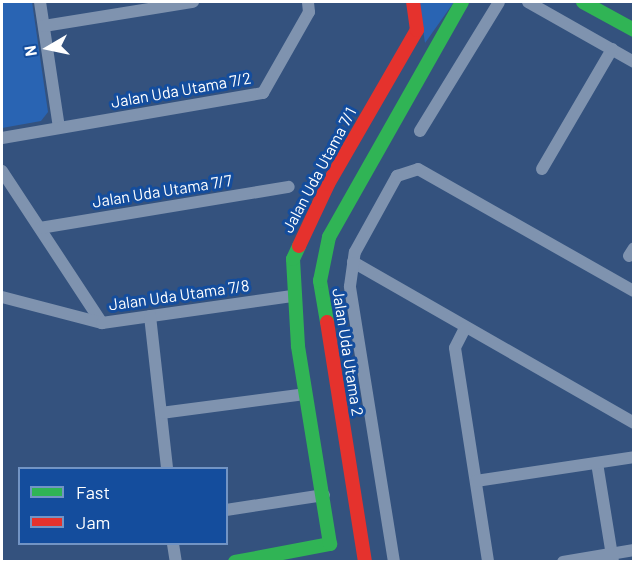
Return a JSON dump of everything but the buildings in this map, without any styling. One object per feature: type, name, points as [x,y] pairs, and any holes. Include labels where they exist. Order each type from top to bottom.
[{"type":"street","points":[[40,2],[59,128]]},
{"type":"street","points":[[44,26],[193,2]]},
{"type":"street","name":"Jalan Uda Utama 7/2","points":[[2,138],[263,93],[309,12],[308,2]]},
{"type":"street","name":"Jalan Uda Utama 7/1","points":[[236,561],[330,544],[324,495],[305,394],[292,296],[298,244],[417,30],[413,2]]},
{"type":"street","name":"Jalan Uda Utama 2","points":[[365,561],[320,281],[329,237],[462,2]]},
{"type":"street","points":[[420,131],[499,2]]},
{"type":"street","points":[[528,2],[633,62]]},
{"type":"street","points":[[583,2],[633,30]]},
{"type":"street","points":[[542,169],[612,49]]},
{"type":"street","points":[[394,561],[350,286],[353,262],[398,176],[418,169],[633,291]]},
{"type":"street","points":[[2,171],[102,323]]},
{"type":"street","name":"Jalan Uda Utama 7/7","points":[[40,228],[289,187]]},
{"type":"street","points":[[353,262],[633,423]]},
{"type":"street","name":"Jalan Uda Utama 7/8","points":[[2,297],[102,323],[292,296]]},
{"type":"street","points":[[150,316],[167,467]]},
{"type":"street","points":[[465,328],[455,348],[488,561]]},
{"type":"street","points":[[161,413],[305,394]]},
{"type":"street","points":[[476,481],[633,457]]},
{"type":"street","points":[[597,463],[613,558]]},
{"type":"street","points":[[228,510],[324,495]]},
{"type":"street","points":[[173,545],[176,561]]},
{"type":"street","points":[[563,561],[613,558],[633,550]]},
{"type":"shaded area","points":[[2,2],[32,2],[48,112],[41,121],[2,128]]},
{"type":"shaded area","points":[[419,2],[454,2],[425,43]]},
{"type":"traffic: fast","points":[[327,322],[320,281],[329,237],[462,2]]},
{"type":"traffic: fast","points":[[583,2],[634,30]]},
{"type":"traffic: fast","points":[[235,562],[330,544],[298,346],[293,259],[299,246]]},
{"type":"traffic: jam","points":[[299,246],[328,184],[417,30],[413,2]]},
{"type":"traffic: jam","points":[[327,322],[365,562]]}]
